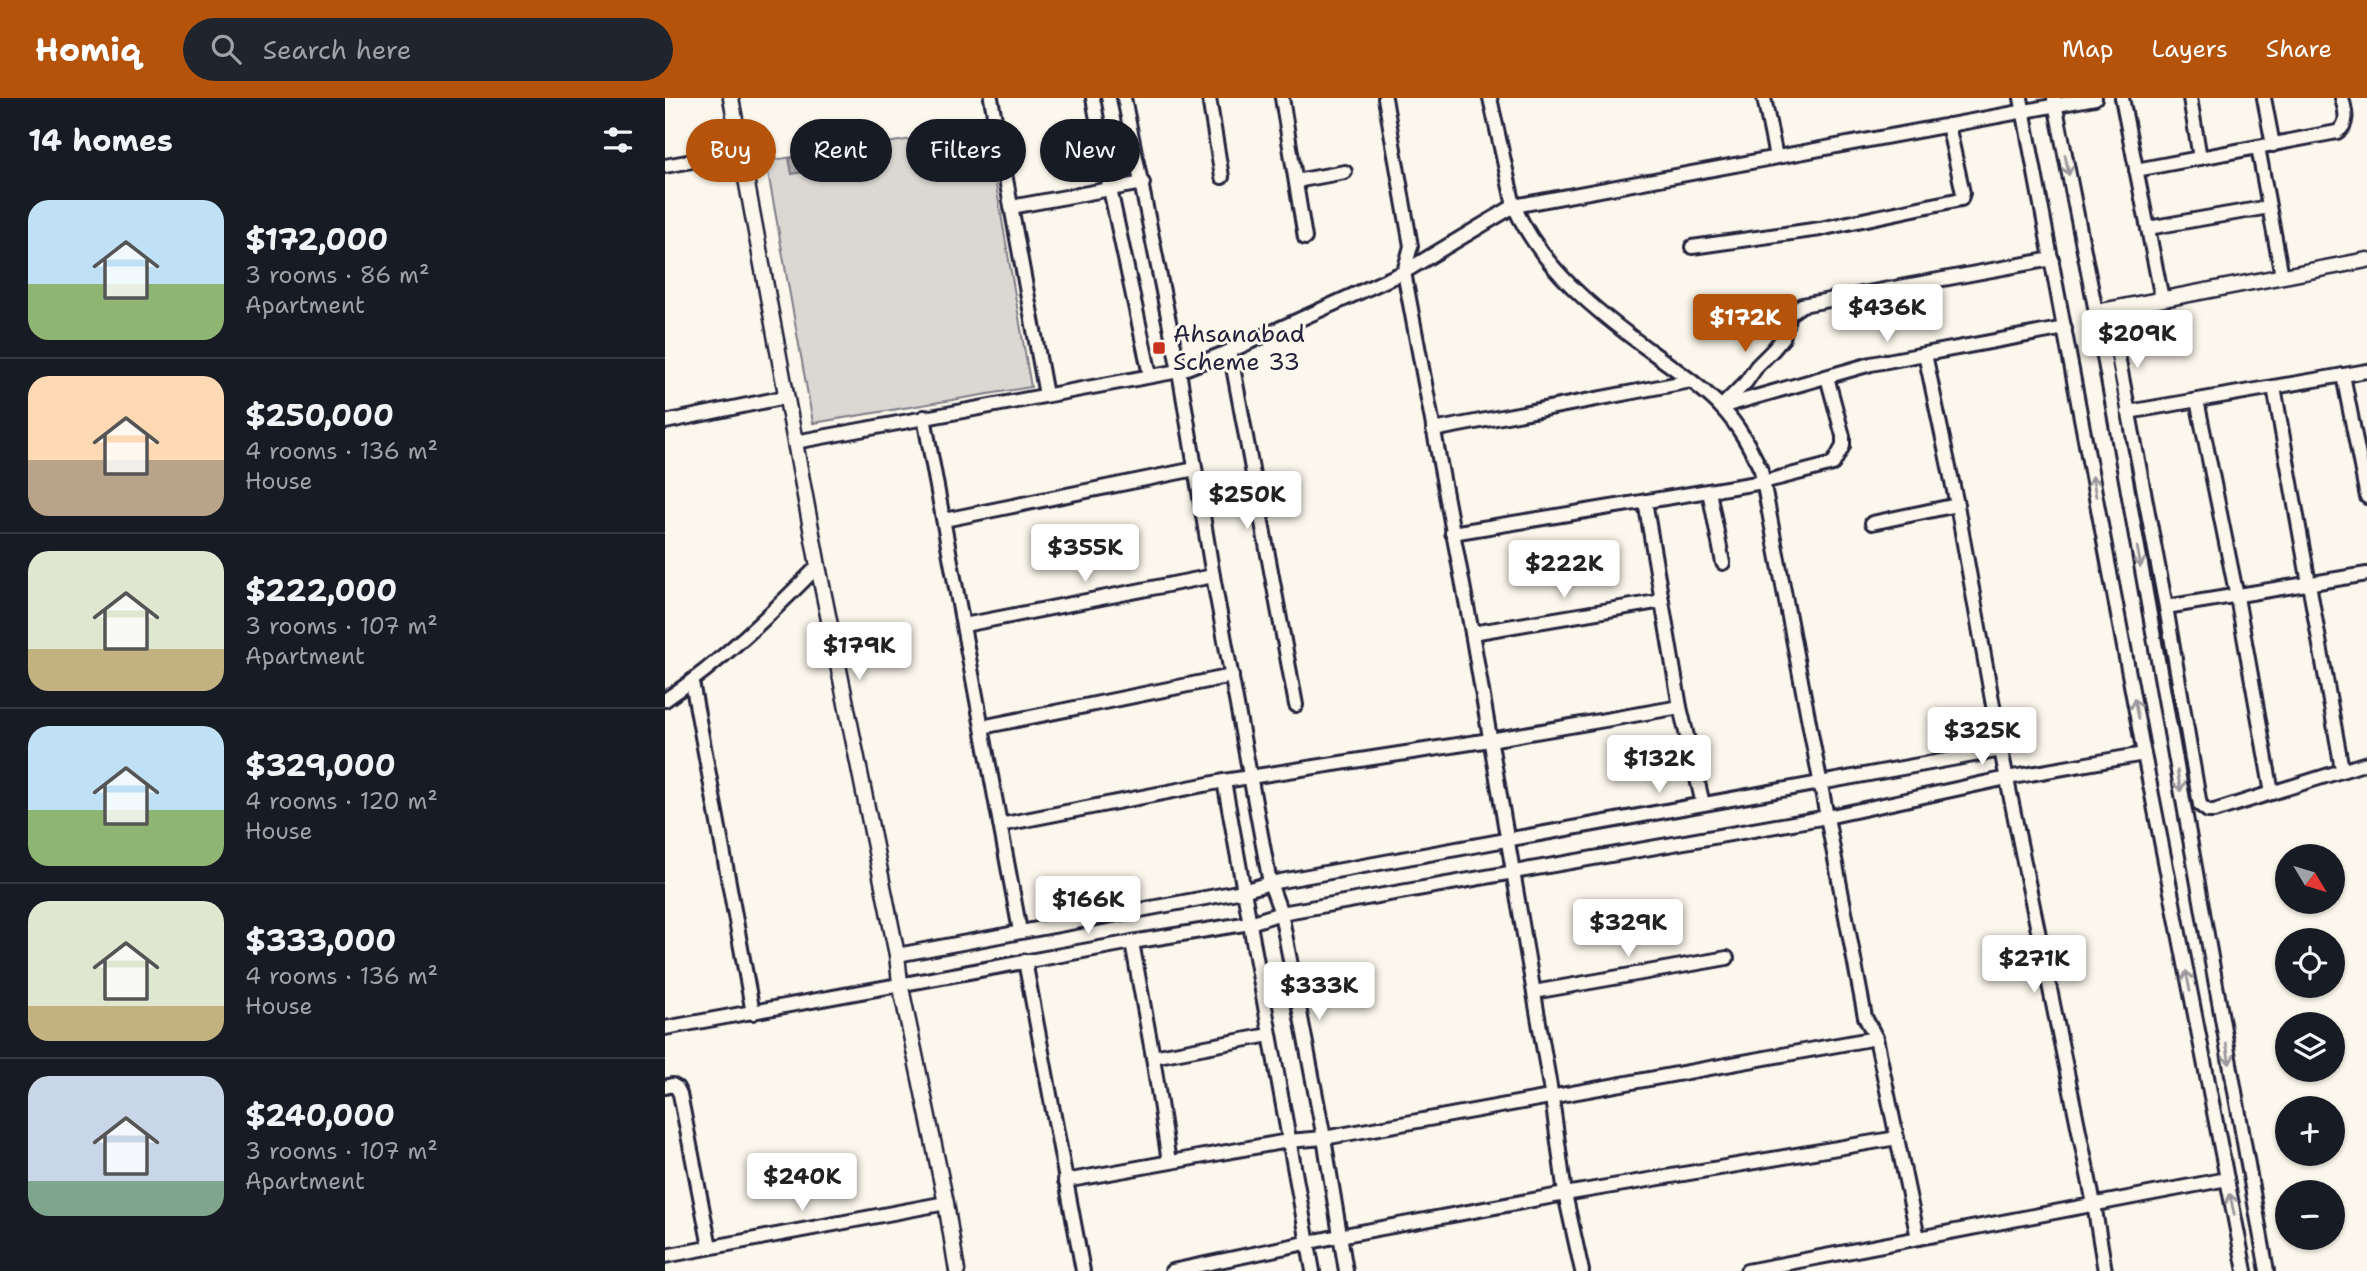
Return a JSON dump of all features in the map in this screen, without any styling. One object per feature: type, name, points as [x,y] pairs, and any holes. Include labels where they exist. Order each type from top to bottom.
[{"type":"street","points":[[731,98],[735,119]]},
{"type":"street","points":[[991,98],[1046,395]]},
{"type":"street","points":[[1093,98],[1109,189],[1150,375]]},
{"type":"street","points":[[1124,98],[1179,370],[1213,576],[1270,883],[1281,913],[1324,1138],[1346,1271]]},
{"type":"street","points":[[1209,98],[1222,177]]},
{"type":"street","points":[[1282,98],[1305,238]]},
{"type":"street","points":[[1385,98],[1411,246],[1404,272],[1472,633],[1552,1098],[1565,1194],[1582,1271]]},
{"type":"street","points":[[1492,98],[1514,206],[1521,222],[1551,266],[1608,321],[1691,381],[1720,407],[1747,440],[1761,470],[1865,1017],[1876,1038],[1918,1238]]},
{"type":"street","points":[[1764,98],[1776,157]]},
{"type":"street","points":[[2021,98],[2144,754],[2245,1271]]},
{"type":"street","points":[[795,442],[1179,370],[1230,351],[1404,272],[1514,206],[2024,112],[2055,102],[2095,98]]},
{"type":"street","points":[[2122,98],[2162,299]]},
{"type":"street","points":[[2190,98],[2200,158]]},
{"type":"street","points":[[2264,98],[2273,145]]},
{"type":"street","points":[[2136,170],[2342,130],[2346,117],[2342,98]]},
{"type":"street","points":[[2055,102],[2267,1271]]},
{"type":"street","points":[[1692,247],[1820,229],[1961,199],[1963,193],[1948,125]]},
{"type":"street","points":[[2258,148],[2282,276]]},
{"type":"street","points":[[665,166],[686,162]]},
{"type":"street","points":[[1296,181],[1345,172]]},
{"type":"street","points":[[747,182],[818,566],[946,1203],[957,1271]]},
{"type":"street","points":[[1011,207],[1143,183]]},
{"type":"street","points":[[2148,229],[2269,207]]},
{"type":"street","points":[[1720,407],[1746,382],[1783,338],[1789,314],[1802,305],[2052,259]]},
{"type":"street","points":[[2095,312],[2367,260]]},
{"type":"street","points":[[1720,407],[1871,364],[2065,328]]},
{"type":"street","points":[[2114,335],[2166,607],[2200,805],[2208,811],[2214,811],[2367,763]]},
{"type":"street","points":[[1230,351],[1296,705]]},
{"type":"street","points":[[1925,354],[1957,505],[2001,750],[2094,1204],[2105,1271]]},
{"type":"street","points":[[2129,412],[2367,371]]},
{"type":"street","points":[[2343,375],[2367,497]]},
{"type":"street","points":[[1452,533],[1763,482],[1833,464],[1843,446],[1843,436],[1827,377]]},
{"type":"street","points":[[1433,430],[1691,381]]},
{"type":"street","points":[[2274,387],[2342,769]]},
{"type":"street","points":[[665,422],[786,397]]},
{"type":"street","points":[[2197,400],[2237,597],[2272,793]]},
{"type":"street","points":[[924,417],[1020,931]]},
{"type":"street","points":[[944,520],[1195,469]]},
{"type":"street","points":[[1709,491],[1723,563]]},
{"type":"street","points":[[1645,501],[1680,707],[1703,804]]},
{"type":"street","points":[[1872,523],[1957,505]]},
{"type":"street","points":[[665,701],[692,682],[765,619],[818,566]]},
{"type":"street","points":[[2166,607],[2367,574]]},
{"type":"street","points":[[964,625],[1213,576]]},
{"type":"street","points":[[1472,633],[1662,601]]},
{"type":"street","points":[[982,727],[1232,676]]},
{"type":"street","points":[[692,682],[753,1013]]},
{"type":"street","points":[[1000,825],[1223,781],[1490,740],[1680,707]]},
{"type":"street","points":[[897,955],[1243,891],[1270,883],[2001,750]]},
{"type":"street","points":[[665,1028],[1025,961],[1250,923],[1281,913],[1826,817],[2007,778],[2144,754]]},
{"type":"street","points":[[1223,781],[1313,1271]]},
{"type":"street","points":[[1132,942],[1169,1162]]},
{"type":"street","points":[[1534,992],[1727,958]]},
{"type":"street","points":[[1025,961],[1083,1271]]},
{"type":"street","points":[[1153,1057],[1269,1035]]},
{"type":"street","points":[[1065,1181],[1552,1098],[1876,1038]]},
{"type":"street","points":[[665,1087],[677,1088],[680,1094],[710,1247]]},
{"type":"street","points":[[1172,1271],[1339,1236],[1565,1194],[1897,1138]]},
{"type":"street","points":[[1747,1271],[2227,1179]]},
{"type":"street","points":[[665,1256],[946,1203]]},
{"type":"shaded area","points":[[906,140],[906,182],[995,182],[1031,387],[813,423],[770,182],[776,182],[776,160],[790,157],[790,182],[892,182],[892,142]]},
{"type":"place","name":"Ahsanabad Scheme 33","points":[[1159,348]]}]
